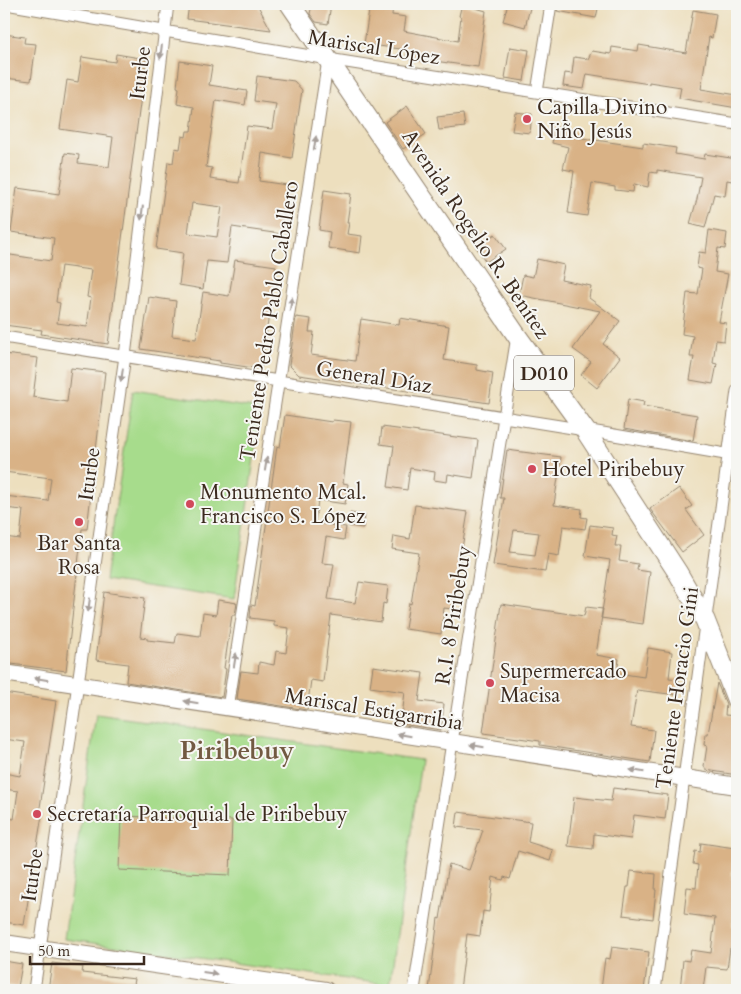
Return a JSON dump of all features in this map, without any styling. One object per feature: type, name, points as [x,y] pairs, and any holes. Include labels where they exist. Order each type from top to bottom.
[{"type":"main road","name":"Avenida Rogelio R. Benítez","points":[[290,4],[517,336],[585,430],[678,573],[705,620],[737,701]]},
{"type":"street","name":"Mariscal López","points":[[6,4],[737,124]]},
{"type":"street","name":"Iturbe","points":[[34,990],[125,356],[168,4]]},
{"type":"street","points":[[537,92],[550,4]]},
{"type":"street","name":"Teniente Pedro Pablo Caballero","points":[[228,708],[328,58]]},
{"type":"street","name":"R.I. 8 Piribebuy","points":[[414,990],[517,336]]},
{"type":"street","name":"General Díaz","points":[[4,337],[733,455]]},
{"type":"street","name":"Teniente Horacio Gini","points":[[655,990],[705,620],[733,455],[737,391]]},
{"type":"street","name":"Mariscal Estigarribia","points":[[4,673],[737,786]]},
{"type":"street","points":[[4,943],[247,984],[326,990]]},
{"type":"green space","points":[[133,390],[261,409],[234,599],[105,580]]},
{"type":"green space","points":[[96,714],[421,760],[390,985],[64,939]]},
{"type":"building","points":[[189,4],[257,4],[271,30],[187,19]]},
{"type":"building","points":[[312,4],[331,4],[328,24],[316,22],[310,14]]},
{"type":"building","points":[[370,4],[393,4],[392,15],[406,17],[404,31],[458,41],[461,17],[459,16],[462,4],[486,11],[478,67],[406,58],[408,50],[364,44]]},
{"type":"building","points":[[508,4],[530,8],[525,27],[503,21]]},
{"type":"building","points":[[558,4],[599,4],[596,18],[557,11]]},
{"type":"building","points":[[693,10],[716,14],[712,38],[709,37],[701,89],[737,95],[737,108],[679,98],[681,87],[587,74],[584,89],[563,86],[565,73],[572,74],[574,57],[588,59],[592,51],[611,54],[612,47],[638,51],[639,45],[686,53]]},
{"type":"building","points":[[4,34],[25,37],[24,43],[36,44],[31,81],[4,78]]},
{"type":"building","points":[[510,47],[529,50],[524,81],[505,78]]},
{"type":"building","points":[[116,54],[146,59],[108,344],[41,334],[42,330],[4,325],[4,254],[51,261],[54,238],[11,232],[17,188],[59,194],[65,153],[79,155],[78,163],[109,167],[113,137],[60,129],[67,80],[78,82],[82,57],[115,62]],"holes":[[[61,266],[91,270],[87,297],[91,298],[87,327],[57,323],[60,303],[56,302]]]},
{"type":"building","points":[[180,61],[212,66],[209,85],[247,91],[245,105],[216,100],[206,167],[212,168],[210,179],[239,183],[247,126],[272,129],[276,104],[254,101],[257,76],[294,81],[302,90],[292,158],[262,153],[259,181],[287,185],[281,234],[232,227],[227,263],[207,261],[203,289],[179,285],[183,253],[156,249],[168,162],[173,163],[175,148],[180,149],[182,136],[186,137],[187,131],[191,131],[194,107],[177,104],[179,88],[177,87]],"holes":[[[192,203],[222,207],[217,237],[188,233]]]},
{"type":"building","points":[[407,106],[426,134],[403,149],[385,122]]},
{"type":"building","points":[[515,112],[532,114],[530,133],[512,131]]},
{"type":"building","points":[[463,114],[465,127],[439,130],[437,117]]},
{"type":"building","points":[[555,127],[576,132],[575,137],[643,147],[643,143],[676,148],[675,154],[704,159],[705,154],[737,159],[737,182],[727,180],[725,196],[714,194],[705,228],[690,224],[701,177],[657,170],[657,173],[650,172],[648,187],[634,184],[633,192],[615,190],[615,187],[592,183],[587,216],[568,213],[574,171],[563,169],[568,147],[552,143]]},
{"type":"building","points":[[324,190],[351,194],[347,234],[362,236],[360,253],[328,248],[330,232],[319,230]]},
{"type":"building","points":[[709,230],[727,233],[725,249],[718,248],[715,272],[728,274],[719,322],[726,323],[724,341],[716,340],[713,363],[717,364],[713,384],[690,380],[694,357],[690,357],[693,336],[682,334],[687,293],[698,294],[702,269],[697,268],[699,252],[706,253]]},
{"type":"building","points":[[495,234],[506,249],[486,262],[476,247]]},
{"type":"building","points":[[537,259],[564,265],[561,280],[591,286],[589,298],[620,321],[603,344],[620,357],[597,388],[581,375],[591,362],[573,349],[600,311],[519,295],[523,275],[533,277]]},
{"type":"building","points":[[235,260],[276,266],[261,369],[141,349],[149,297],[176,301],[172,336],[196,339],[203,292],[229,296]]},
{"type":"building","points":[[296,317],[311,319],[309,332],[314,332],[311,355],[355,361],[361,319],[399,325],[400,318],[449,326],[444,360],[477,365],[477,370],[493,373],[489,403],[299,375],[289,365]]},
{"type":"building","points":[[4,354],[38,358],[33,397],[67,402],[71,368],[105,372],[87,529],[82,529],[66,671],[4,663],[4,587],[6,565],[4,565],[4,537],[20,539],[23,510],[4,508],[4,496],[48,501],[51,478],[4,472]]},
{"type":"building","points":[[628,399],[644,402],[643,406],[697,415],[693,441],[624,429]]},
{"type":"building","points":[[285,415],[332,422],[333,420],[351,422],[343,483],[348,484],[345,504],[318,500],[315,523],[346,527],[344,540],[326,537],[322,563],[334,564],[328,599],[355,603],[359,582],[388,586],[386,604],[383,603],[381,622],[331,615],[323,682],[311,680],[307,710],[237,699],[241,671],[258,673],[259,662],[274,665],[276,651],[286,653],[289,628],[274,626],[274,621],[250,618],[251,605],[255,606],[277,446],[280,447]]},
{"type":"building","points":[[382,427],[478,440],[473,478],[448,474],[447,482],[434,480],[435,472],[410,468],[407,490],[388,487],[394,446],[380,444]]},
{"type":"building","points":[[507,450],[561,457],[554,505],[582,509],[581,517],[587,518],[585,529],[563,526],[559,556],[548,554],[545,572],[493,565],[504,498],[500,498]],"holes":[[[514,530],[539,533],[535,555],[510,552]]]},
{"type":"building","points":[[679,488],[692,506],[686,510],[704,535],[682,552],[650,509]]},
{"type":"building","points":[[415,505],[468,512],[452,609],[444,608],[441,634],[405,629],[419,553],[392,549],[394,536],[410,539]]},
{"type":"building","points":[[350,513],[365,515],[363,528],[348,526]]},
{"type":"building","points":[[590,525],[613,528],[612,535],[617,536],[615,546],[621,546],[619,561],[638,564],[637,570],[650,572],[643,624],[601,618],[610,560],[585,556]]},
{"type":"building","points":[[104,592],[145,598],[140,637],[147,638],[147,640],[175,643],[177,633],[200,636],[203,613],[216,615],[218,600],[237,603],[235,615],[232,615],[224,668],[226,669],[222,697],[126,682],[128,664],[96,660]]},
{"type":"building","points":[[501,604],[584,616],[586,607],[603,609],[596,655],[619,659],[617,673],[644,677],[648,648],[672,652],[669,678],[679,679],[677,695],[637,690],[631,727],[654,730],[650,762],[540,745],[540,741],[483,733]]},
{"type":"building","points":[[373,666],[423,673],[419,701],[444,704],[441,730],[401,724],[405,692],[370,687]]},
{"type":"building","points":[[717,683],[726,704],[725,715],[737,716],[737,775],[706,770],[704,766],[707,746],[704,745],[705,734],[708,734]]},
{"type":"building","points":[[4,693],[56,701],[39,814],[42,815],[24,925],[4,922],[4,826],[6,826],[7,818],[14,819],[18,791],[4,789],[4,773],[20,776],[25,742],[4,739]]},
{"type":"building","points":[[613,788],[668,795],[665,819],[634,815],[631,839],[594,834],[593,849],[568,846],[574,797],[611,801]]},
{"type":"building","points":[[458,812],[531,822],[528,842],[553,850],[550,861],[518,851],[510,879],[504,877],[503,880],[493,877],[489,912],[483,911],[480,936],[467,934],[460,990],[429,990],[438,918],[440,919],[449,864],[469,870],[483,830],[456,827]]},
{"type":"building","points":[[121,816],[232,820],[230,875],[119,870]]},
{"type":"building","points":[[701,843],[735,848],[731,879],[737,879],[732,926],[737,927],[737,949],[730,948],[727,969],[706,967],[703,990],[680,990],[683,960],[689,961],[691,950],[711,953],[715,918],[684,914],[687,887],[696,888],[698,865],[693,864],[695,851],[700,852]]},
{"type":"building","points":[[631,871],[656,874],[653,919],[623,915]]},
{"type":"building","points":[[612,947],[649,952],[644,990],[601,990],[605,958],[610,959]]},
{"type":"building","points":[[4,961],[22,964],[18,987],[4,985]]},
{"type":"building","points":[[52,963],[83,967],[82,973],[135,979],[133,990],[48,990]]},
{"type":"place","name":"Capilla Divino Niño Jesús","points":[[527,119]]},
{"type":"place","name":"Hotel Piribebuy","points":[[532,469]]},
{"type":"place","name":"Monumento Mcal. Francisco S. López","points":[[190,504]]},
{"type":"place","name":"Bar Santa Rosa","points":[[79,522]]},
{"type":"place","name":"Supermercado Macisa","points":[[490,683]]},
{"type":"place","name":"Secretaría Parroquial de Piribebuy","points":[[37,814]]},
{"type":"district","name":"Piribebuy","points":[[237,750]]}]
